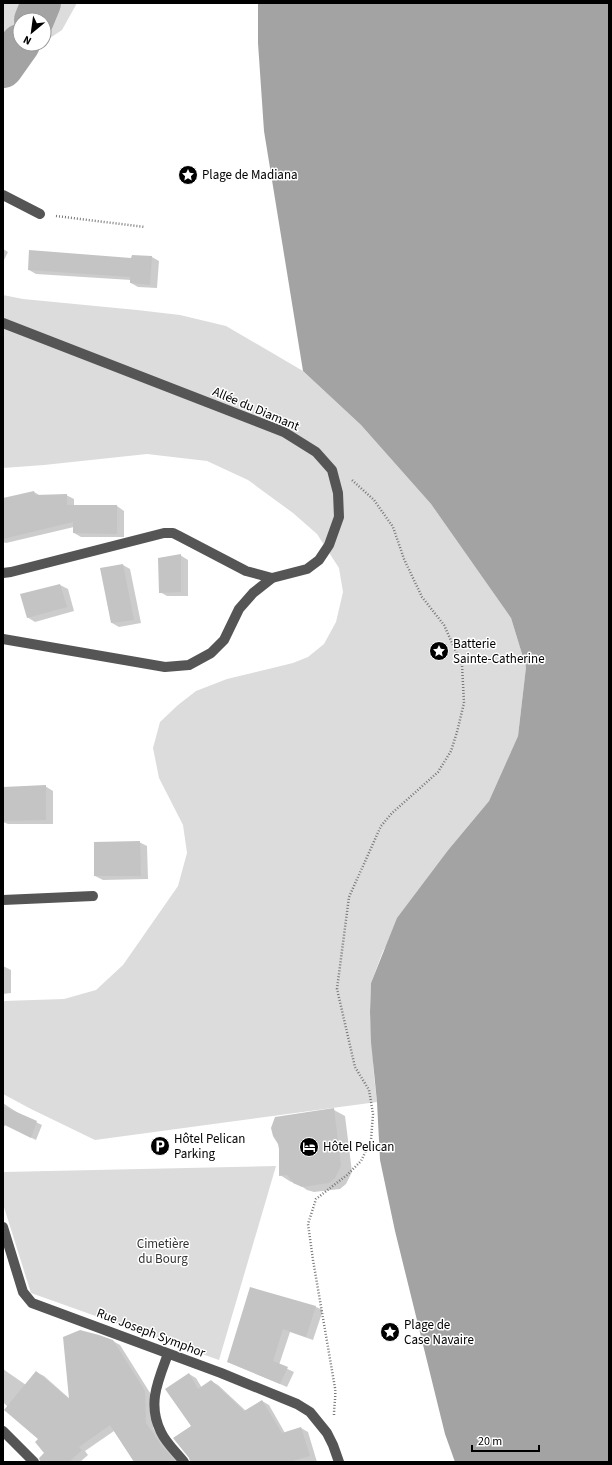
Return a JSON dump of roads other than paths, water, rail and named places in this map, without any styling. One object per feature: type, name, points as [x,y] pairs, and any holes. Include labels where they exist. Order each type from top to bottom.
[{"type":"street","points":[[3,195],[40,214]]},
{"type":"street","name":"Allée du Diamant","points":[[3,322],[284,432],[316,452],[332,470],[338,492],[338,517],[329,545],[319,560],[307,570],[272,578],[253,594],[239,609],[224,640],[212,653],[189,665],[165,667],[3,638]]},
{"type":"street","points":[[7,573],[164,533],[173,533],[246,572],[272,578]]},
{"type":"street","points":[[3,900],[93,896]]},
{"type":"street","name":"Rue Joseph Symphor","points":[[3,1227],[23,1292],[32,1303],[221,1373],[297,1404],[310,1412],[327,1433],[333,1445],[338,1462]]},
{"type":"street","points":[[168,1354],[156,1388],[154,1410],[161,1433],[184,1462]]},
{"type":"street","points":[[3,1431],[34,1462]]},
{"type":"waterway","points":[[37,12],[41,3]]},
{"type":"waterway","points":[[3,68],[14,52]]},
{"type":"place","name":"Plage de Madiana","points":[[188,175]]},
{"type":"place","name":"Batterie Sainte-Catherine","points":[[439,651]]},
{"type":"place","name":"Hôtel Pelican Parking","points":[[160,1146]]},
{"type":"place","name":"Hôtel Pelican","points":[[309,1147]]},
{"type":"place","name":"Plage de Case Navaire","points":[[390,1332]]},
{"type":"park label","name":"Cimetière du Bourg","points":[[163,1252]]}]
